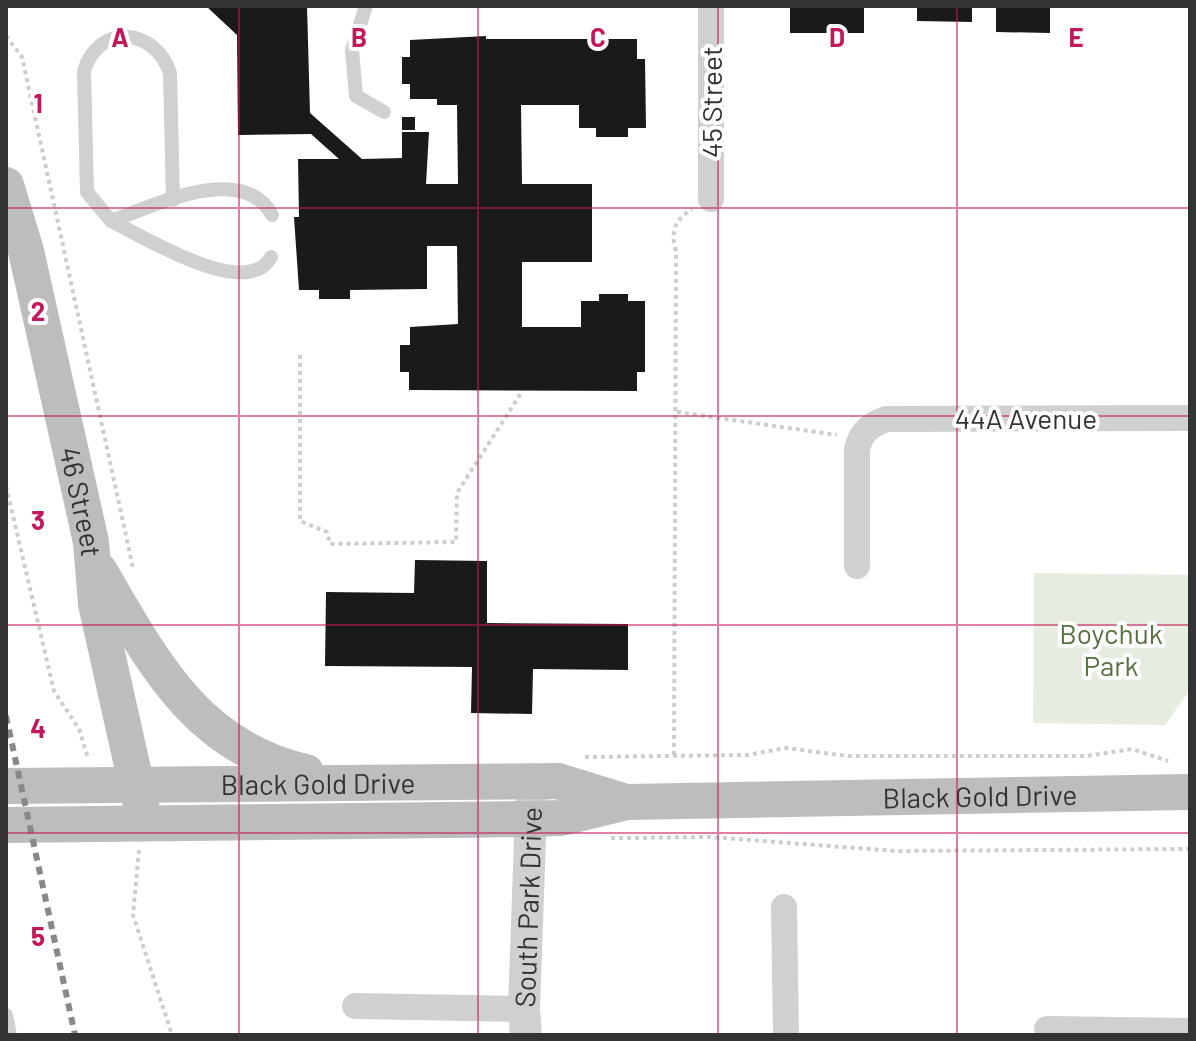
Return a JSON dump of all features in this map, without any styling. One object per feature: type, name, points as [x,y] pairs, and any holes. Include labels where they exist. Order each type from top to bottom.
[{"type":"main road","name":"46 Street","points":[[6,185],[26,251],[94,560],[96,604],[135,783],[142,831]]},
{"type":"main road","points":[[94,560],[163,677],[210,728],[270,762],[347,781]]},
{"type":"main road","name":"Black Gold Drive","points":[[6,825],[142,831],[561,818],[627,802],[1184,776]]},
{"type":"main road","name":"Black Gold Drive","points":[[6,786],[558,781],[627,802]]},
{"type":"street","name":"45 Street","points":[[711,6],[711,199]]},
{"type":"street","name":"44A Avenue","points":[[862,435],[886,419],[1190,418]]},
{"type":"street","points":[[857,566],[862,435]]},
{"type":"street","name":"South Park Drive","points":[[525,1022],[532,781]]},
{"type":"street","points":[[784,907],[786,1035]]},
{"type":"street","points":[[355,1006],[525,1022]]},
{"type":"street","points":[[1047,1029],[1190,1031]]},
{"type":"lane","points":[[366,6],[352,50],[356,96],[384,112]]},
{"type":"lane","points":[[173,200],[170,73],[165,58],[158,48],[144,40],[112,39],[89,57],[84,71],[87,192],[111,221],[210,268],[231,273],[254,271],[267,264],[271,257]]},
{"type":"lane","points":[[111,221],[173,200],[229,188],[260,199],[272,215]]},
{"type":"lane","points":[[6,1015],[10,1035]]},
{"type":"path","points":[[6,36],[22,57],[136,582]]},
{"type":"path","points":[[674,755],[677,412],[676,251],[673,233],[676,222],[711,199]]},
{"type":"path","points":[[300,355],[300,521],[327,532],[330,544],[456,542],[457,493],[521,393]]},
{"type":"path","points":[[677,412],[862,435]]},
{"type":"path","points":[[6,486],[54,691],[79,729],[97,784]]},
{"type":"path","points":[[579,757],[747,755],[786,748],[848,756],[1086,756],[1132,749],[1184,776]]},
{"type":"path","points":[[142,831],[133,915],[172,1035]]},
{"type":"path","points":[[604,838],[710,837],[896,851],[1190,849]]},
{"type":"green space","name":"Boychuk Park","points":[[1034,573],[1190,575],[1190,690],[1165,725],[1033,723]]},
{"type":"building","points":[[206,6],[307,6],[310,113],[362,159],[402,158],[402,132],[429,132],[426,184],[458,184],[457,105],[437,105],[437,99],[410,99],[410,84],[402,84],[402,57],[410,57],[410,40],[486,36],[486,39],[637,39],[637,59],[645,59],[646,128],[628,128],[628,137],[596,137],[596,128],[579,128],[579,105],[521,105],[522,184],[592,184],[592,262],[522,262],[522,327],[581,327],[581,301],[599,301],[599,294],[628,294],[628,301],[645,301],[645,372],[637,372],[637,391],[409,390],[409,372],[400,372],[400,345],[410,345],[410,327],[458,324],[457,246],[427,246],[427,289],[350,290],[350,299],[319,299],[319,290],[299,290],[294,217],[299,217],[298,159],[339,159],[311,134],[238,135],[237,35]]},
{"type":"building","points":[[790,6],[864,6],[864,33],[790,33]]},
{"type":"building","points":[[917,6],[972,6],[972,22],[917,21]]},
{"type":"building","points":[[996,6],[1050,6],[1050,33],[996,32]]},
{"type":"building","points":[[402,117],[415,117],[415,130],[402,130]]},
{"type":"building","points":[[415,560],[487,561],[487,623],[628,624],[628,670],[533,669],[532,714],[471,713],[472,667],[325,666],[326,592],[414,593]]},
{"type":"railway","points":[[6,716],[75,1035]]}]
